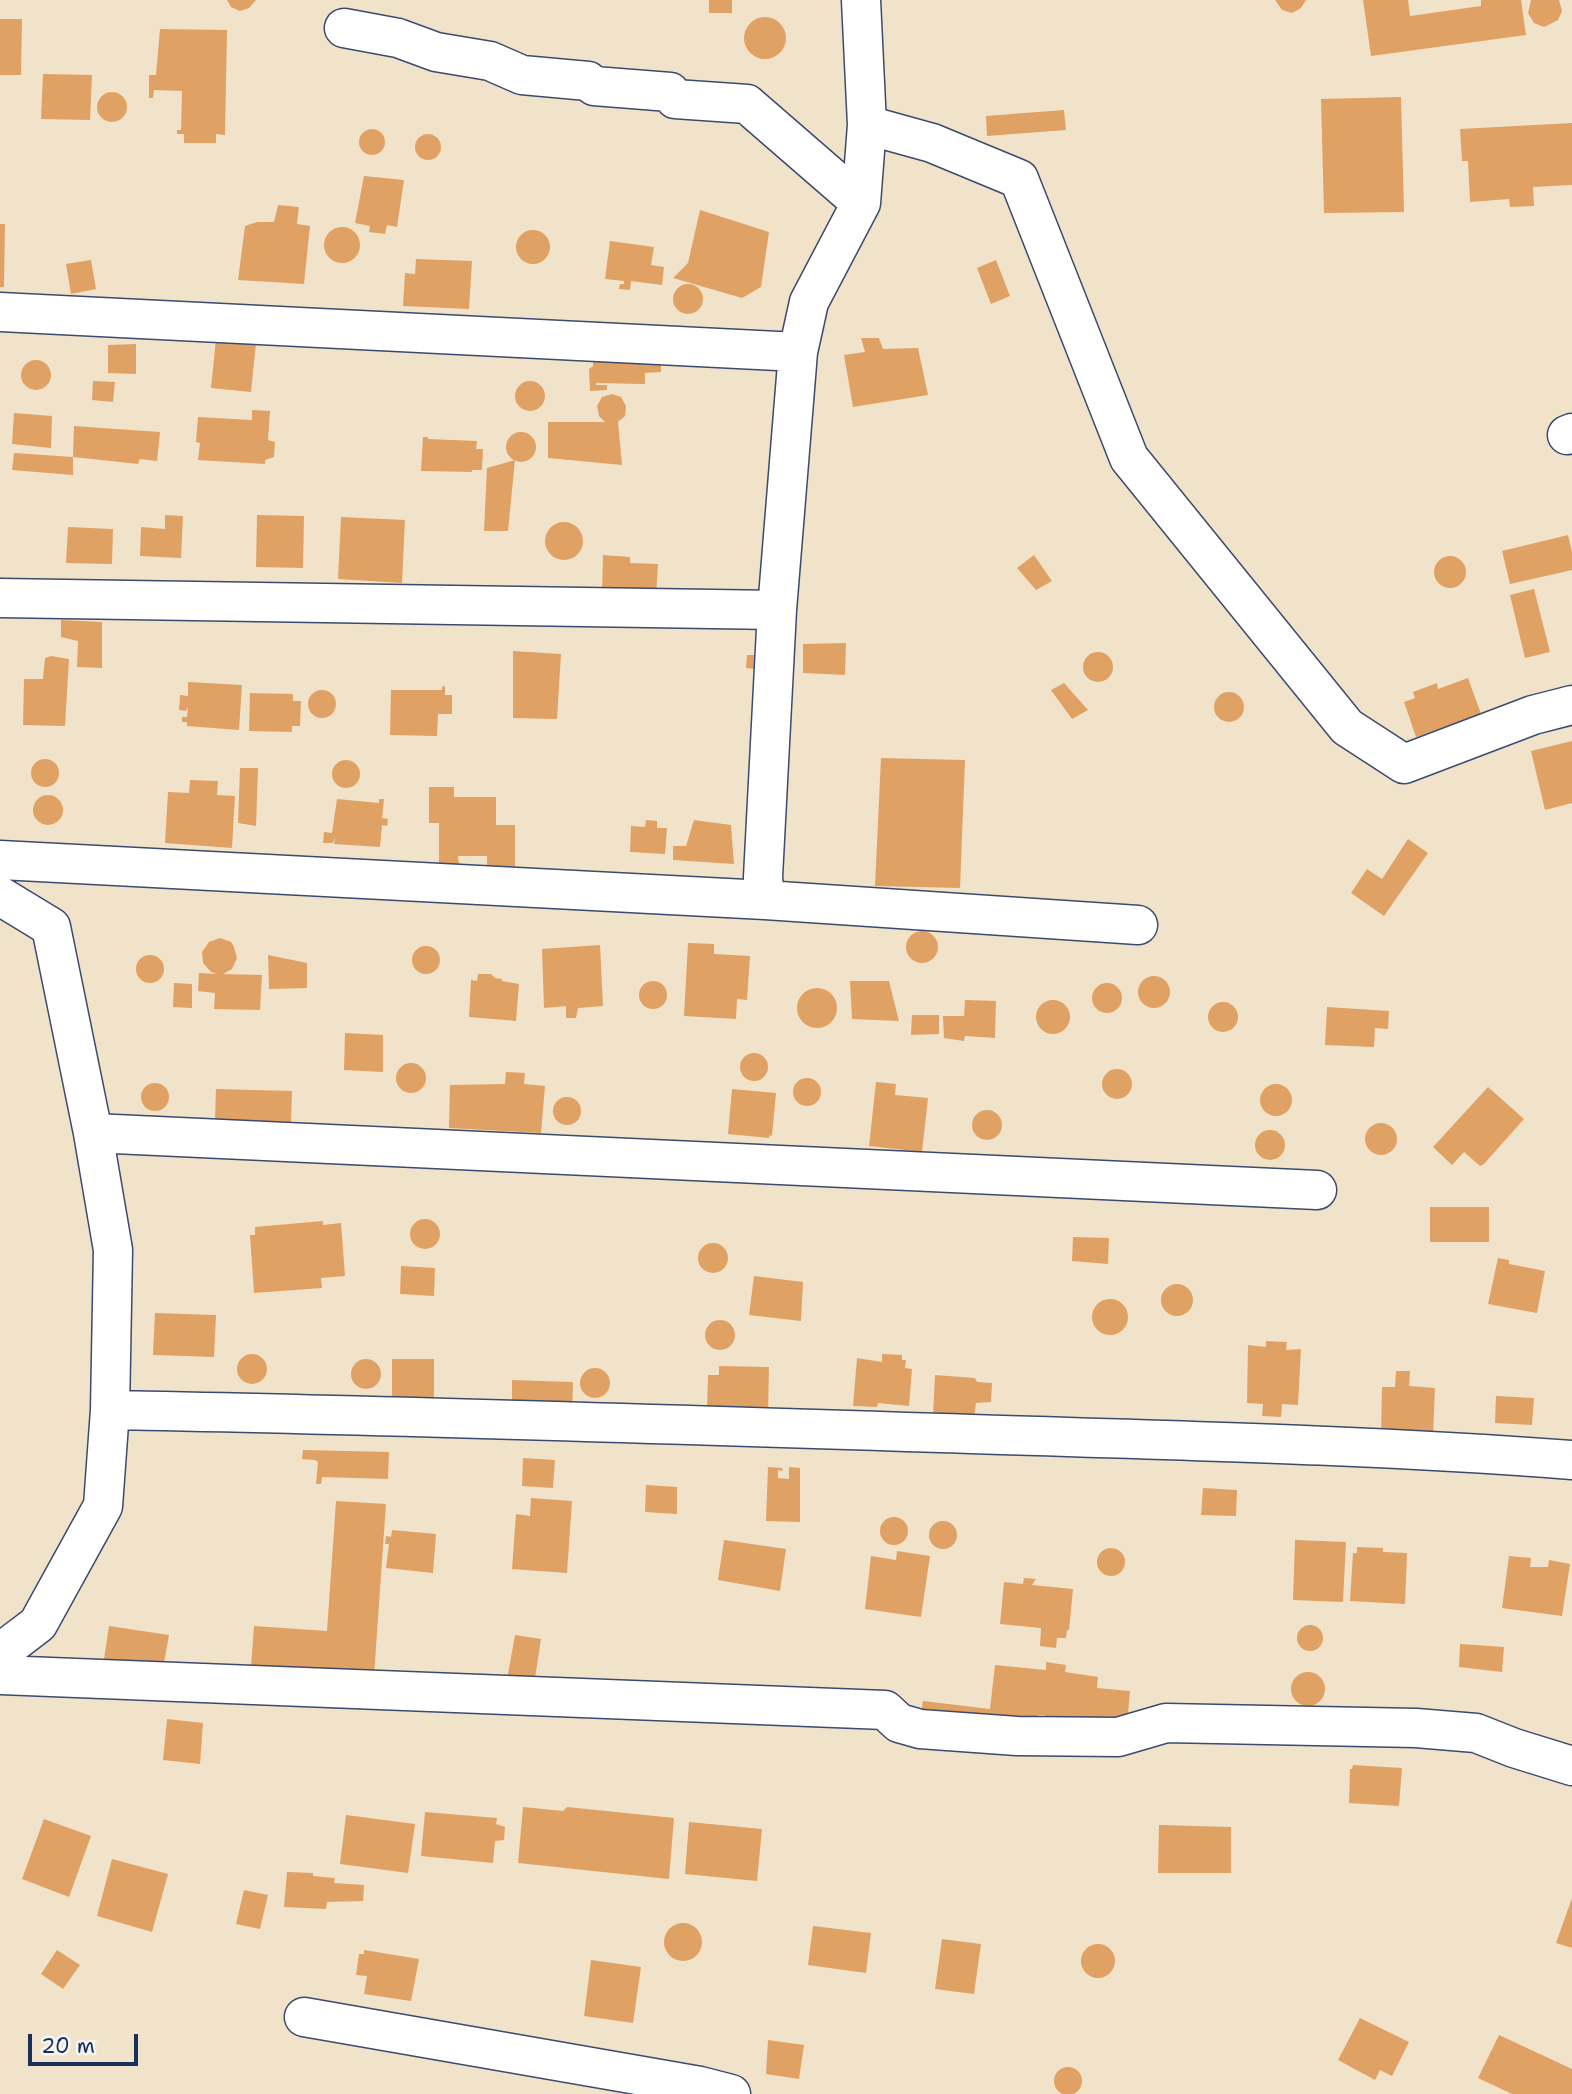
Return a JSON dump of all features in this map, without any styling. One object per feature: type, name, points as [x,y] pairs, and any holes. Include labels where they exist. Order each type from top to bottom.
[{"type":"street","points":[[765,900],[763,877],[777,610],[798,352],[809,302],[861,203],[867,125],[861,0]]},
{"type":"street","points":[[344,28],[398,38],[436,52],[490,61],[522,75],[589,81],[593,86],[670,92],[675,99],[747,104],[861,203]]},
{"type":"street","points":[[867,125],[932,143],[1019,179],[1129,458],[1347,727],[1404,764],[1534,715],[1572,705]]},
{"type":"street","points":[[0,312],[798,352]]},
{"type":"street","points":[[0,598],[777,610]]},
{"type":"street","points":[[0,860],[765,900],[1138,925]]},
{"type":"street","points":[[0,896],[51,926],[93,1132],[113,1250],[110,1410],[103,1506],[38,1624],[0,1653]]},
{"type":"street","points":[[93,1132],[1317,1191]]},
{"type":"street","points":[[110,1410],[1026,1436],[1458,1451],[1572,1460]]},
{"type":"street","points":[[0,1675],[885,1710],[899,1723],[920,1729],[1017,1736],[1118,1737],[1166,1723],[1416,1728],[1476,1733],[1572,1766]]},
{"type":"street","points":[[304,2017],[700,2086],[731,2094]]},
{"type":"building","points":[[227,0],[256,0],[249,8],[240,11],[231,7]]},
{"type":"building","points":[[709,0],[732,0],[732,13],[709,13]]},
{"type":"building","points":[[1275,0],[1306,0],[1301,8],[1292,13],[1282,10]]},
{"type":"building","points":[[1363,0],[1408,0],[1410,16],[1481,6],[1481,0],[1521,0],[1526,35],[1371,56]]},
{"type":"building","points":[[1531,0],[1559,0],[1562,11],[1558,20],[1544,27],[1534,23],[1528,13]]},
{"type":"building","points":[[765,17],[780,23],[786,38],[780,53],[765,59],[750,53],[744,38],[750,23]]},
{"type":"building","points":[[0,19],[22,19],[21,75],[0,75]]},
{"type":"building","points":[[160,29],[227,30],[225,135],[216,134],[216,143],[184,143],[184,134],[177,134],[177,130],[181,130],[182,91],[154,90],[153,98],[149,98],[149,75],[156,75]]},
{"type":"building","points":[[43,74],[92,75],[90,120],[41,119]]},
{"type":"building","points":[[112,92],[122,97],[127,107],[122,117],[112,122],[102,117],[97,107],[102,97]]},
{"type":"building","points":[[1401,97],[1404,212],[1324,213],[1321,99]]},
{"type":"building","points":[[1064,110],[1066,130],[987,136],[986,116]]},
{"type":"building","points":[[1572,123],[1572,185],[1533,187],[1534,206],[1510,207],[1509,199],[1470,202],[1468,161],[1462,161],[1460,129]]},
{"type":"building","points":[[372,129],[381,133],[385,142],[381,151],[372,155],[363,151],[359,142],[363,133]]},
{"type":"building","points":[[428,134],[437,138],[441,147],[437,156],[428,160],[419,156],[415,147],[419,138]]},
{"type":"building","points":[[364,176],[404,180],[397,227],[387,225],[385,234],[369,232],[370,226],[355,223]]},
{"type":"building","points":[[278,205],[299,207],[297,224],[310,226],[304,284],[238,280],[245,226],[257,222],[274,222]]},
{"type":"building","points":[[700,210],[769,232],[761,287],[742,298],[673,278],[688,263]]},
{"type":"building","points":[[0,224],[5,224],[4,287],[0,287]]},
{"type":"building","points":[[342,227],[355,232],[360,245],[355,258],[342,263],[329,258],[324,245],[329,232]]},
{"type":"building","points":[[533,230],[545,235],[550,247],[545,259],[533,264],[521,259],[516,247],[521,235]]},
{"type":"building","points":[[610,241],[654,247],[651,265],[664,267],[662,285],[631,281],[630,290],[619,289],[624,281],[605,279]]},
{"type":"building","points":[[416,259],[472,261],[469,309],[403,306],[405,273],[415,274]]},
{"type":"building","points":[[91,260],[96,289],[71,294],[66,264]]},
{"type":"building","points":[[996,260],[1010,296],[991,304],[977,268]]},
{"type":"building","points":[[688,284],[698,289],[703,299],[698,309],[688,314],[678,309],[673,299],[678,289]]},
{"type":"building","points":[[861,338],[879,338],[883,349],[918,348],[928,395],[853,407],[844,355],[865,352]]},
{"type":"building","points":[[216,339],[256,343],[251,392],[211,388]]},
{"type":"building","points":[[136,344],[136,374],[108,373],[108,345]]},
{"type":"building","points":[[593,356],[661,359],[661,372],[645,373],[645,384],[596,383],[607,385],[607,390],[590,391],[589,369],[593,366]]},
{"type":"building","points":[[36,360],[46,365],[51,375],[46,385],[36,390],[26,385],[21,375],[26,365]]},
{"type":"building","points":[[93,381],[115,382],[113,402],[92,400]]},
{"type":"building","points":[[530,381],[540,386],[545,396],[540,406],[530,411],[520,406],[515,396],[520,386]]},
{"type":"building","points":[[612,394],[621,397],[626,406],[625,416],[618,422],[622,465],[548,458],[548,422],[605,422],[599,416],[597,406],[602,397]]},
{"type":"building","points":[[252,410],[270,411],[268,440],[275,442],[274,457],[265,460],[265,464],[198,460],[198,417],[252,420]]},
{"type":"building","points":[[14,413],[52,416],[51,448],[12,444]]},
{"type":"building","points":[[74,426],[160,432],[157,461],[140,459],[138,464],[73,457]]},
{"type":"building","points":[[521,432],[531,437],[536,447],[531,457],[521,462],[511,457],[506,447],[511,437]]},
{"type":"building","points":[[423,437],[477,441],[476,449],[483,449],[482,470],[421,471]]},
{"type":"building","points":[[14,453],[73,457],[73,475],[12,470]]},
{"type":"building","points":[[515,460],[508,531],[484,531],[487,468]]},
{"type":"building","points":[[165,515],[183,516],[181,558],[140,556],[141,527],[165,529]]},
{"type":"building","points":[[257,515],[304,516],[303,568],[256,567]]},
{"type":"building","points":[[341,517],[405,520],[402,583],[338,579]]},
{"type":"building","points":[[564,522],[577,528],[583,541],[577,554],[564,560],[551,554],[545,541],[551,528]]},
{"type":"building","points":[[68,527],[113,529],[112,564],[66,563]]},
{"type":"building","points":[[1568,535],[1572,570],[1510,584],[1502,551]]},
{"type":"building","points":[[603,555],[630,557],[630,563],[658,564],[656,596],[602,594]]},
{"type":"building","points":[[1034,555],[1052,581],[1036,590],[1017,568]]},
{"type":"building","points":[[1450,556],[1461,561],[1466,572],[1461,583],[1450,588],[1439,583],[1434,572],[1439,561]]},
{"type":"building","points":[[1534,589],[1550,652],[1525,658],[1510,595]]},
{"type":"building","points":[[61,620],[102,622],[102,668],[77,667],[78,641],[61,637]]},
{"type":"building","points":[[846,643],[845,675],[803,673],[803,644]]},
{"type":"building","points":[[513,651],[561,654],[557,719],[513,718]]},
{"type":"building","points":[[1098,652],[1108,657],[1113,667],[1108,677],[1098,682],[1088,677],[1083,667],[1088,657]]},
{"type":"building","points":[[747,655],[756,655],[756,669],[746,668]]},
{"type":"building","points":[[51,656],[69,659],[65,726],[23,725],[24,679],[43,679],[45,658]]},
{"type":"building","points":[[1468,678],[1481,714],[1416,737],[1404,702],[1415,698],[1413,692],[1437,683],[1438,689]]},
{"type":"building","points":[[188,682],[242,685],[239,730],[187,726],[187,722],[182,722],[182,717],[187,717],[188,707],[186,711],[179,710],[180,695],[188,696]]},
{"type":"building","points":[[1064,683],[1088,710],[1072,719],[1051,690]]},
{"type":"building","points":[[445,686],[445,695],[452,695],[452,714],[438,714],[437,736],[390,735],[391,690],[442,690]]},
{"type":"building","points":[[322,690],[332,694],[336,704],[332,714],[322,718],[312,714],[308,704],[312,694]]},
{"type":"building","points":[[1229,692],[1239,697],[1244,707],[1239,717],[1229,722],[1219,717],[1214,707],[1219,697]]},
{"type":"building","points":[[250,693],[293,694],[293,701],[301,701],[300,726],[292,726],[292,732],[249,731]]},
{"type":"building","points":[[1572,741],[1572,803],[1545,810],[1531,751]]},
{"type":"building","points":[[881,758],[965,760],[960,888],[875,886]]},
{"type":"building","points":[[45,759],[55,763],[59,773],[55,783],[45,787],[35,783],[31,773],[35,763]]},
{"type":"building","points":[[346,760],[356,764],[360,774],[356,784],[346,788],[336,784],[332,774],[336,764]]},
{"type":"building","points":[[240,768],[258,768],[256,826],[238,823]]},
{"type":"building","points":[[190,780],[218,781],[217,795],[235,796],[232,848],[165,843],[168,792],[189,793]]},
{"type":"building","points":[[429,787],[454,787],[454,797],[496,797],[496,825],[515,825],[515,868],[487,868],[487,856],[458,856],[459,864],[439,864],[439,823],[429,823]]},
{"type":"building","points":[[48,795],[59,799],[63,810],[59,821],[48,825],[37,821],[33,810],[37,799]]},
{"type":"building","points":[[337,799],[379,803],[379,799],[384,799],[382,818],[388,819],[387,826],[382,825],[380,847],[334,844],[335,836],[333,843],[323,843],[324,832],[332,833]]},
{"type":"building","points":[[646,820],[657,821],[657,828],[667,828],[665,854],[630,852],[631,826],[645,827]]},
{"type":"building","points":[[694,820],[731,825],[734,864],[673,860],[673,846],[686,846]]},
{"type":"building","points":[[1408,839],[1428,853],[1384,916],[1351,893],[1367,869],[1382,879]]},
{"type":"building","points":[[922,931],[933,936],[938,947],[933,958],[922,963],[911,958],[906,947],[911,936]]},
{"type":"building","points":[[220,938],[231,942],[237,958],[232,969],[223,974],[262,975],[260,1010],[214,1009],[215,993],[198,991],[199,973],[217,974],[211,972],[203,963],[202,952],[209,942]]},
{"type":"building","points":[[688,943],[714,944],[714,954],[750,956],[747,1000],[737,999],[736,1019],[684,1016]]},
{"type":"building","points":[[600,945],[603,1006],[578,1008],[576,1018],[566,1018],[566,1006],[544,1008],[542,949]]},
{"type":"building","points":[[426,946],[436,950],[440,960],[436,970],[426,974],[416,970],[412,960],[416,950]]},
{"type":"building","points":[[150,955],[160,959],[164,969],[160,979],[150,983],[140,979],[136,969],[140,959]]},
{"type":"building","points":[[268,955],[307,963],[307,988],[269,989]]},
{"type":"building","points":[[478,974],[491,974],[502,981],[519,984],[516,1021],[469,1017],[471,980],[477,981]]},
{"type":"building","points":[[1154,976],[1165,981],[1170,992],[1165,1003],[1154,1008],[1143,1003],[1138,992],[1143,981]]},
{"type":"building","points":[[653,981],[663,985],[667,995],[663,1005],[653,1009],[643,1005],[639,995],[643,985]]},
{"type":"building","points":[[850,981],[889,981],[899,1021],[852,1019]]},
{"type":"building","points":[[174,983],[192,984],[192,1008],[173,1007]]},
{"type":"building","points":[[1107,983],[1117,988],[1122,998],[1117,1008],[1107,1013],[1097,1008],[1092,998],[1097,988]]},
{"type":"building","points":[[817,988],[831,994],[837,1008],[831,1022],[817,1028],[803,1022],[797,1008],[803,994]]},
{"type":"building","points":[[965,1000],[996,1001],[995,1038],[965,1036],[964,1041],[944,1038],[943,1016],[964,1016]]},
{"type":"building","points":[[1053,1000],[1065,1005],[1070,1017],[1065,1029],[1053,1034],[1041,1029],[1036,1017],[1041,1005]]},
{"type":"building","points":[[1223,1002],[1233,1007],[1238,1017],[1233,1027],[1223,1032],[1213,1027],[1208,1017],[1213,1007]]},
{"type":"building","points":[[1327,1007],[1389,1011],[1388,1029],[1375,1028],[1374,1047],[1325,1045]]},
{"type":"building","points":[[912,1015],[939,1015],[939,1034],[911,1035]]},
{"type":"building","points":[[345,1033],[383,1035],[383,1072],[344,1070]]},
{"type":"building","points":[[754,1053],[764,1057],[768,1067],[764,1077],[754,1081],[744,1077],[740,1067],[744,1057]]},
{"type":"building","points":[[411,1063],[422,1067],[426,1078],[422,1089],[411,1093],[400,1089],[396,1078],[400,1067]]},
{"type":"building","points":[[1117,1069],[1123,1070],[1131,1078],[1131,1090],[1123,1098],[1117,1099],[1111,1098],[1103,1090],[1102,1084],[1103,1078],[1111,1070]]},
{"type":"building","points":[[506,1072],[525,1073],[524,1084],[545,1086],[541,1133],[449,1128],[450,1085],[505,1084]]},
{"type":"building","points":[[807,1078],[817,1082],[821,1092],[817,1102],[807,1106],[797,1102],[793,1092],[797,1082]]},
{"type":"building","points":[[876,1082],[896,1084],[895,1095],[928,1098],[922,1152],[869,1146]]},
{"type":"building","points":[[155,1083],[165,1087],[169,1097],[165,1107],[155,1111],[145,1107],[141,1097],[145,1087]]},
{"type":"building","points":[[1276,1084],[1287,1089],[1292,1100],[1287,1111],[1276,1116],[1265,1111],[1260,1100],[1265,1089]]},
{"type":"building","points":[[1488,1087],[1524,1119],[1484,1164],[1480,1166],[1464,1152],[1452,1165],[1433,1147]]},
{"type":"building","points":[[216,1089],[292,1091],[291,1123],[215,1121]]},
{"type":"building","points":[[732,1089],[776,1093],[772,1136],[769,1138],[728,1134]]},
{"type":"building","points":[[567,1097],[577,1101],[581,1111],[577,1121],[567,1125],[557,1121],[553,1111],[557,1101]]},
{"type":"building","points":[[987,1110],[997,1115],[1002,1125],[997,1135],[987,1140],[977,1135],[972,1125],[977,1115]]},
{"type":"building","points":[[1381,1123],[1392,1128],[1397,1139],[1392,1150],[1381,1155],[1370,1150],[1365,1139],[1370,1128]]},
{"type":"building","points":[[1270,1130],[1276,1131],[1284,1139],[1284,1151],[1276,1159],[1270,1160],[1264,1159],[1256,1151],[1255,1145],[1256,1139],[1264,1131]]},
{"type":"building","points":[[1430,1207],[1489,1207],[1489,1242],[1430,1242]]},
{"type":"building","points":[[425,1219],[435,1224],[440,1234],[435,1244],[425,1249],[415,1244],[410,1234],[415,1224]]},
{"type":"building","points":[[323,1221],[323,1225],[341,1223],[345,1276],[321,1278],[322,1288],[254,1293],[250,1235],[255,1235],[255,1227]]},
{"type":"building","points":[[1073,1237],[1109,1238],[1108,1264],[1072,1261]]},
{"type":"building","points":[[713,1243],[719,1244],[727,1252],[727,1264],[719,1272],[713,1273],[707,1272],[699,1264],[698,1258],[699,1252],[707,1244]]},
{"type":"building","points":[[1498,1258],[1509,1260],[1509,1264],[1545,1271],[1537,1313],[1488,1304]]},
{"type":"building","points":[[401,1266],[435,1268],[434,1296],[400,1294]]},
{"type":"building","points":[[754,1276],[803,1282],[801,1321],[749,1315]]},
{"type":"building","points":[[1177,1284],[1188,1289],[1193,1300],[1188,1311],[1177,1316],[1166,1311],[1161,1300],[1166,1289]]},
{"type":"building","points":[[1110,1299],[1123,1304],[1128,1317],[1123,1330],[1110,1335],[1097,1330],[1092,1317],[1097,1304]]},
{"type":"building","points":[[155,1313],[216,1315],[214,1357],[153,1355]]},
{"type":"building","points":[[720,1320],[730,1325],[735,1335],[730,1345],[720,1350],[710,1345],[705,1335],[710,1325]]},
{"type":"building","points":[[1266,1341],[1287,1342],[1286,1350],[1301,1349],[1298,1405],[1282,1404],[1281,1417],[1262,1416],[1263,1404],[1247,1403],[1248,1345],[1266,1347]]},
{"type":"building","points":[[252,1354],[262,1359],[267,1369],[262,1379],[252,1384],[242,1379],[237,1369],[242,1359]]},
{"type":"building","points":[[882,1354],[902,1355],[902,1360],[906,1360],[905,1368],[912,1369],[909,1406],[878,1403],[877,1407],[853,1406],[857,1358],[882,1362]]},
{"type":"building","points":[[366,1359],[376,1364],[381,1374],[376,1384],[366,1389],[356,1384],[351,1374],[356,1364]]},
{"type":"building","points":[[392,1359],[434,1359],[434,1397],[392,1397]]},
{"type":"building","points":[[719,1366],[769,1367],[768,1412],[707,1410],[708,1375],[719,1375]]},
{"type":"building","points":[[595,1368],[601,1369],[609,1377],[609,1389],[601,1397],[595,1398],[589,1397],[581,1389],[580,1383],[581,1377],[589,1369]]},
{"type":"building","points":[[1396,1371],[1410,1371],[1409,1386],[1435,1388],[1433,1436],[1381,1434],[1382,1387],[1395,1387]]},
{"type":"building","points":[[935,1375],[975,1378],[977,1382],[992,1383],[991,1402],[976,1403],[974,1418],[933,1416]]},
{"type":"building","points":[[512,1380],[573,1382],[572,1417],[512,1400]]},
{"type":"building","points":[[1496,1396],[1534,1398],[1532,1425],[1495,1423]]},
{"type":"building","points":[[303,1450],[389,1452],[388,1479],[322,1477],[321,1484],[316,1484],[318,1462],[302,1459]]},
{"type":"building","points":[[523,1458],[555,1460],[553,1488],[522,1486]]},
{"type":"building","points":[[768,1467],[782,1468],[783,1471],[778,1470],[778,1478],[789,1479],[789,1467],[800,1468],[800,1522],[766,1521]]},
{"type":"building","points":[[646,1485],[677,1487],[677,1514],[645,1512]]},
{"type":"building","points":[[1203,1488],[1237,1490],[1236,1516],[1201,1515]]},
{"type":"building","points":[[531,1498],[572,1501],[567,1573],[512,1569],[516,1514],[530,1516]]},
{"type":"building","points":[[336,1501],[386,1504],[374,1676],[251,1667],[254,1626],[327,1631]]},
{"type":"building","points":[[894,1517],[904,1521],[908,1531],[904,1541],[894,1545],[884,1541],[880,1531],[884,1521]]},
{"type":"building","points":[[943,1521],[953,1525],[957,1535],[953,1545],[943,1549],[933,1545],[929,1535],[933,1525]]},
{"type":"building","points":[[392,1530],[436,1534],[433,1573],[386,1568],[389,1544],[385,1544],[386,1536],[391,1537]]},
{"type":"building","points":[[724,1540],[786,1549],[780,1591],[718,1580]]},
{"type":"building","points":[[1295,1540],[1346,1542],[1343,1602],[1293,1600]]},
{"type":"building","points":[[1357,1547],[1383,1548],[1383,1552],[1407,1553],[1405,1604],[1350,1601],[1353,1553],[1357,1553]]},
{"type":"building","points":[[1111,1548],[1121,1552],[1125,1562],[1121,1572],[1111,1576],[1101,1572],[1097,1562],[1101,1552]]},
{"type":"building","points":[[897,1551],[930,1556],[921,1617],[865,1609],[871,1556],[896,1560]]},
{"type":"building","points":[[1509,1556],[1531,1558],[1530,1567],[1548,1567],[1549,1560],[1570,1564],[1562,1616],[1502,1608]]},
{"type":"building","points":[[1024,1578],[1036,1579],[1032,1585],[1073,1589],[1069,1630],[1066,1638],[1057,1638],[1056,1648],[1040,1646],[1041,1628],[1000,1624],[1004,1582],[1023,1584]]},
{"type":"building","points":[[1310,1625],[1319,1629],[1323,1638],[1319,1647],[1310,1651],[1301,1647],[1297,1638],[1301,1629]]},
{"type":"building","points":[[109,1626],[169,1635],[162,1674],[103,1666]]},
{"type":"building","points":[[515,1635],[541,1639],[534,1685],[507,1680]]},
{"type":"building","points":[[1460,1644],[1504,1647],[1502,1672],[1459,1667]]},
{"type":"building","points":[[1046,1662],[1066,1665],[1065,1672],[1098,1677],[1097,1688],[1130,1691],[1127,1725],[1045,1723],[1045,1715],[1038,1715],[1037,1728],[920,1721],[923,1701],[990,1709],[995,1665],[1046,1670]]},
{"type":"building","points":[[1308,1672],[1320,1677],[1325,1689],[1320,1701],[1308,1706],[1296,1701],[1291,1689],[1296,1677]]},
{"type":"building","points":[[167,1719],[203,1723],[200,1764],[163,1760]]},
{"type":"building","points":[[1353,1765],[1402,1768],[1399,1806],[1349,1803],[1350,1769]]},
{"type":"building","points":[[523,1807],[563,1811],[567,1807],[674,1818],[669,1879],[518,1863]]},
{"type":"building","points":[[425,1812],[497,1818],[496,1824],[505,1827],[504,1840],[495,1841],[493,1863],[421,1856]]},
{"type":"building","points":[[346,1815],[415,1824],[408,1873],[340,1864]]},
{"type":"building","points":[[44,1819],[91,1836],[69,1897],[22,1879]]},
{"type":"building","points":[[689,1822],[762,1829],[757,1881],[685,1874]]},
{"type":"building","points":[[1159,1825],[1231,1827],[1231,1873],[1158,1873]]},
{"type":"building","points":[[112,1859],[168,1874],[152,1932],[97,1916]]},
{"type":"building","points":[[287,1872],[313,1873],[313,1876],[335,1878],[334,1883],[364,1885],[363,1901],[327,1902],[326,1909],[284,1907]]},
{"type":"building","points":[[244,1890],[268,1895],[260,1929],[236,1924]]},
{"type":"building","points":[[1572,1898],[1572,1948],[1556,1943]]},
{"type":"building","points":[[683,1923],[697,1928],[702,1942],[697,1956],[683,1961],[669,1956],[664,1942],[669,1928]]},
{"type":"building","points":[[813,1926],[871,1933],[866,1973],[808,1965]]},
{"type":"building","points":[[942,1939],[981,1944],[974,1994],[935,1989]]},
{"type":"building","points":[[1098,1944],[1110,1949],[1115,1961],[1110,1973],[1098,1978],[1086,1973],[1081,1961],[1086,1949]]},
{"type":"building","points":[[57,1950],[80,1965],[63,1989],[41,1974]]},
{"type":"building","points":[[364,1950],[419,1959],[411,2001],[364,1994],[367,1976],[356,1975],[359,1954],[364,1954]]},
{"type":"building","points":[[591,1960],[641,1967],[633,2023],[584,2016]]},
{"type":"building","points":[[1360,2018],[1409,2042],[1392,2076],[1380,2070],[1375,2080],[1338,2060]]},
{"type":"building","points":[[1499,2035],[1572,2069],[1572,2094],[1512,2094],[1478,2078]]},
{"type":"building","points":[[768,2040],[804,2045],[799,2079],[766,2074]]},
{"type":"building","points":[[1068,2067],[1078,2071],[1082,2081],[1078,2091],[1068,2095],[1058,2091],[1054,2081],[1058,2071]]}]
